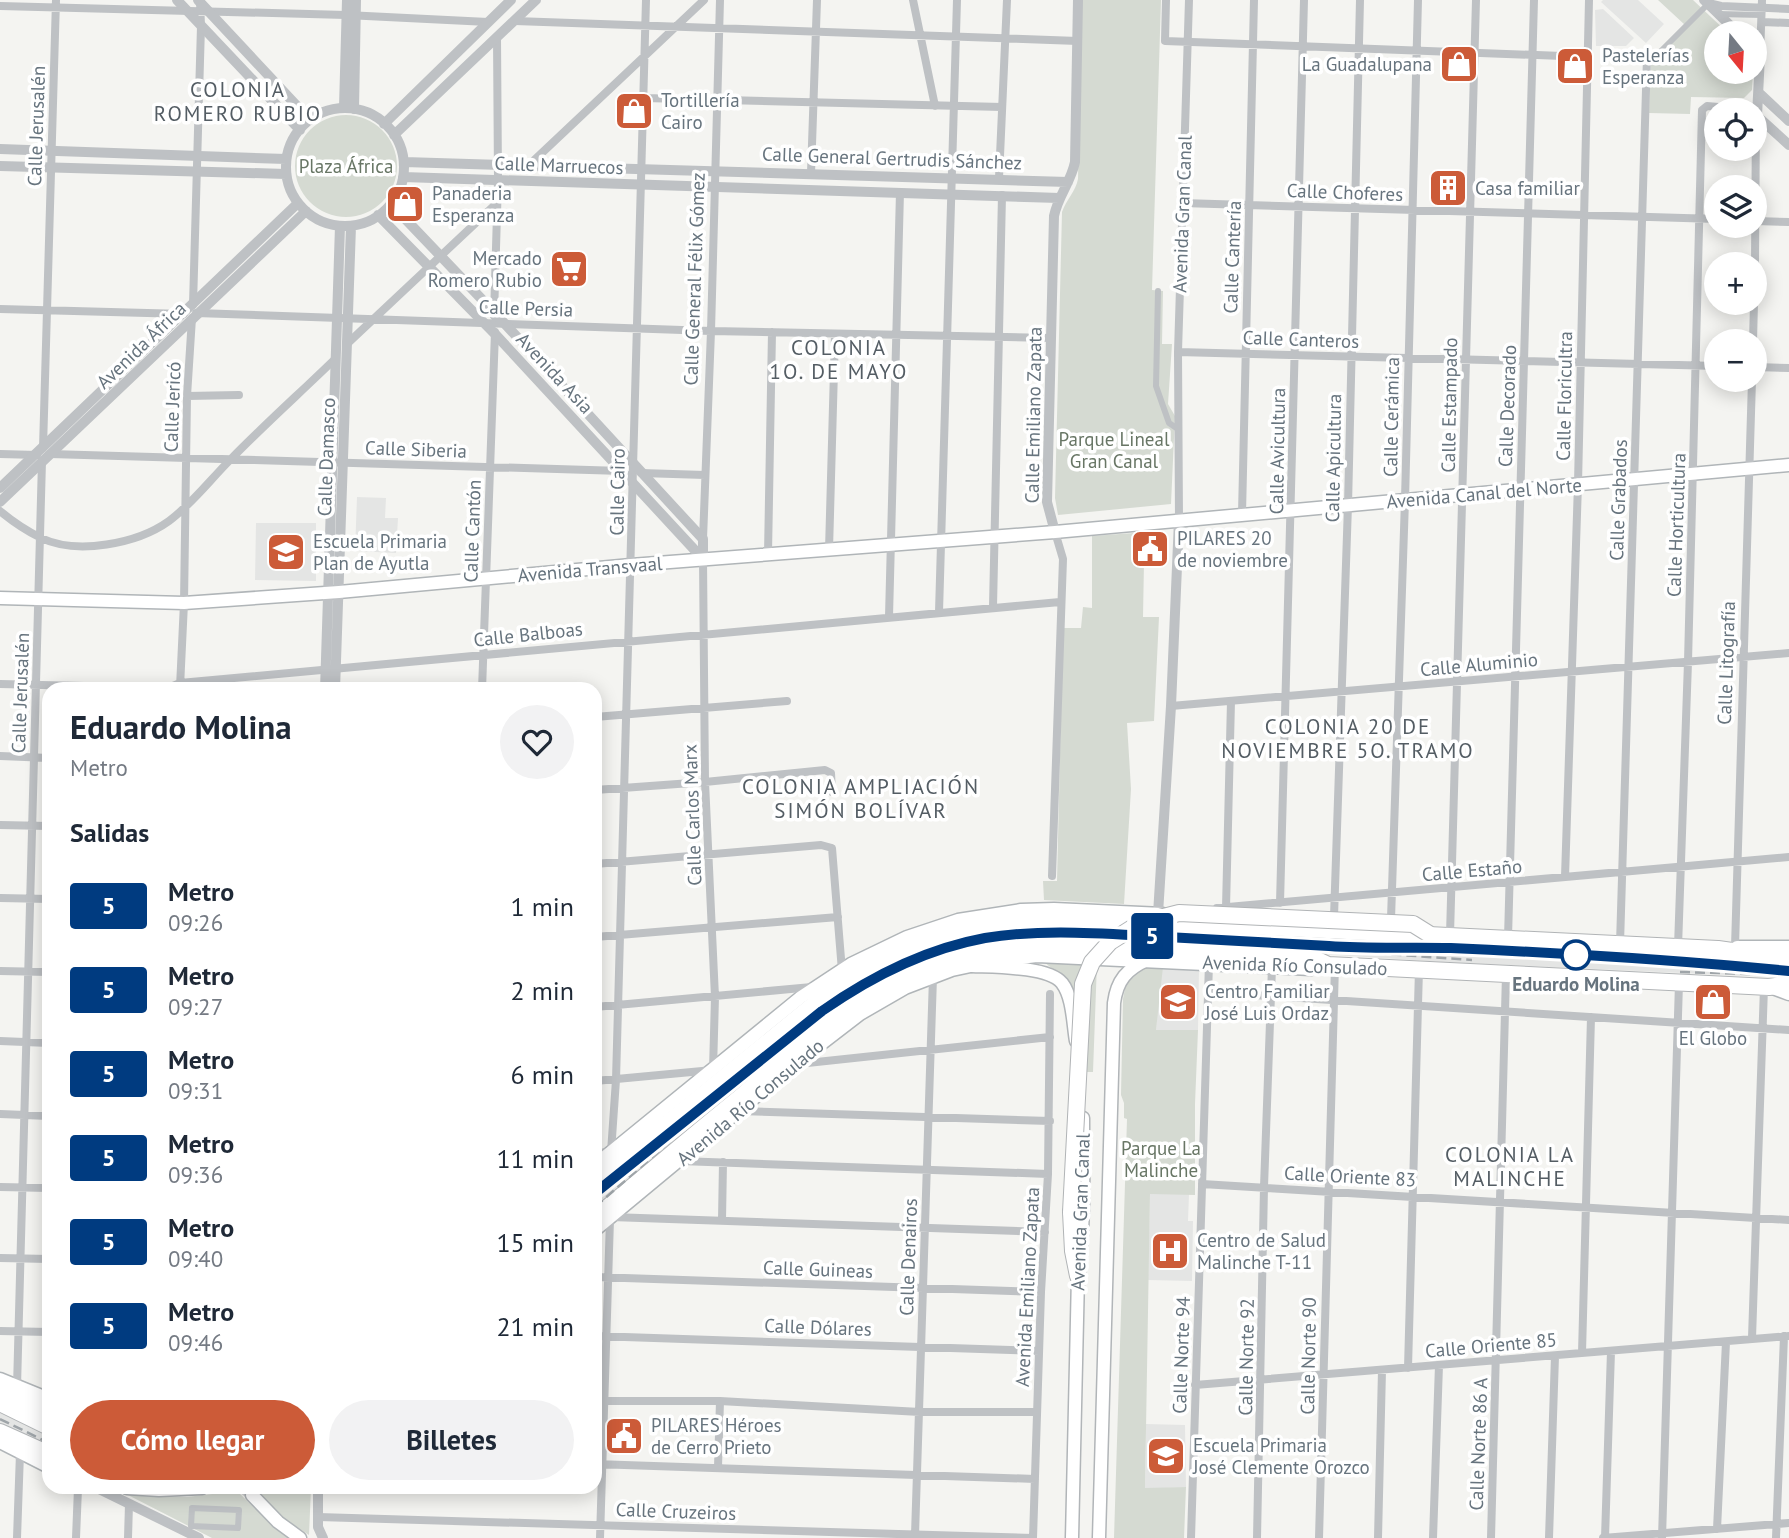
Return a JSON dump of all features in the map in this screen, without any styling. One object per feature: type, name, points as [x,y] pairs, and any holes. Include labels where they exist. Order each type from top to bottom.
[{"type":"highway","points":[[1078,1276],[1073,1251],[1071,1212],[1083,984],[1092,961],[1110,942],[1140,923],[1179,913],[1413,924],[1429,934]]},
{"type":"highway","points":[[602,1176],[818,1001],[871,967],[916,946],[963,931],[1087,916],[1205,928],[1225,925]]},
{"type":"highway","name":"Avenida Río Consulado","points":[[1225,925],[1718,949]]},
{"type":"highway","points":[[605,1218],[796,1050],[857,1004],[930,966],[990,949],[1035,945],[1086,952],[1311,957],[1331,965]]},
{"type":"highway","points":[[1718,949],[1789,959]]},
{"type":"highway","name":"Avenida Río Consulado","points":[[1331,965],[1766,987]]},
{"type":"highway","points":[[1766,987],[1789,984]]},
{"type":"highway","points":[[0,1403],[42,1424]]},
{"type":"highway","points":[[0,1432],[42,1451]]},
{"type":"main road","name":"Avenida Canal del Norte","points":[[1179,520],[1789,465]]},
{"type":"main road","name":"Avenida Transvaal","points":[[0,598],[184,603],[1179,520]]},
{"type":"main road","points":[[602,1159],[816,987],[907,937],[958,920],[1021,910],[1087,916]]},
{"type":"main road","name":"Avenida Río Consulado","points":[[1124,918],[1158,914],[1205,917],[1225,925]]},
{"type":"main road","name":"Avenida Río Consulado","points":[[1718,949],[1789,947]]},
{"type":"main road","name":"Avenida Río Consulado","points":[[605,1218],[680,1161],[795,1064],[860,1014],[905,988],[933,977],[994,961],[1086,952]]},
{"type":"main road","name":"Avenida Río Consulado","points":[[1123,953],[1147,960],[1311,969],[1331,965]]},
{"type":"main road","name":"Avenida Gran Canal","points":[[1099,1538],[1114,1003],[1123,976],[1128,970],[1147,960]]},
{"type":"main road","name":"Avenida Gran Canal","points":[[972,966],[1046,973],[1061,981],[1066,992],[1080,1062],[1083,1091],[1083,1172],[1072,1538]]},
{"type":"main road","name":"Avenida Río Consulado","points":[[1766,987],[1789,994]]},
{"type":"main road","points":[[0,1379],[42,1396]]},
{"type":"main road","points":[[0,1390],[42,1409]]},
{"type":"main road","points":[[0,1442],[42,1464]]},
{"type":"main road","points":[[252,1495],[278,1522],[300,1538]]},
{"type":"street","points":[[177,0],[300,130]]},
{"type":"street","points":[[347,0],[351,15],[349,109]]},
{"type":"street","points":[[351,15],[356,0]]},
{"type":"street","points":[[394,135],[536,0]]},
{"type":"street","name":"Calle Cairo","points":[[611,1152],[622,934],[646,0]]},
{"type":"street","points":[[528,166],[704,0]]},
{"type":"street","name":"Calle General Félix Gómez","points":[[702,559],[720,0]]},
{"type":"street","points":[[811,173],[817,0]]},
{"type":"street","points":[[913,0],[935,106]]},
{"type":"street","points":[[939,612],[957,0]]},
{"type":"street","points":[[999,178],[1007,0]]},
{"type":"street","name":"Calle Emiliano Zapata","points":[[1052,876],[1063,559],[1047,502],[1054,216],[1075,162],[1078,0]]},
{"type":"street","points":[[1166,0],[1165,41],[1588,57]]},
{"type":"street","name":"Avenida Gran Canal","points":[[1158,914],[1179,520],[1178,352],[1189,0]]},
{"type":"street","name":"Calle Cantería","points":[[1242,514],[1254,0]]},
{"type":"street","name":"Calle Avicultura","points":[[1280,903],[1304,0]]},
{"type":"street","name":"Calle Apicultura","points":[[1334,917],[1348,505],[1360,0]]},
{"type":"street","name":"Calle Cerámica","points":[[1391,919],[1418,0]]},
{"type":"street","name":"Calle Estampado","points":[[1450,935],[1476,0]]},
{"type":"street","name":"Calle Decorado","points":[[1508,938],[1534,0]]},
{"type":"street","name":"Calle Floricultra","points":[[1565,877],[1578,484],[1589,0]]},
{"type":"street","points":[[1706,1],[1721,6],[1762,11],[1789,23]]},
{"type":"street","points":[[1706,1],[1726,21]]},
{"type":"street","points":[[1647,57],[1660,52],[1706,1]]},
{"type":"street","points":[[384,124],[506,3]]},
{"type":"street","points":[[0,6],[56,4],[187,10],[201,5],[262,14],[351,15],[488,22]]},
{"type":"street","name":"Calle Jerusalén","points":[[17,1387],[56,4]]},
{"type":"street","points":[[201,5],[310,120]]},
{"type":"street","name":"Calle Jericó","points":[[180,682],[187,396],[198,172],[201,5]]},
{"type":"street","points":[[1719,14],[1789,9]]},
{"type":"street","points":[[515,21],[1077,41]]},
{"type":"street","name":"Calle Cantón","points":[[482,682],[497,319],[497,37]]},
{"type":"street","name":"Calle Grabados","points":[[1620,944],[1647,57]]},
{"type":"street","points":[[1758,98],[1759,84]]},
{"type":"street","points":[[1759,93],[1789,121]]},
{"type":"street","points":[[644,98],[953,108],[1002,107]]},
{"type":"street","name":"Calle Horticultura","points":[[1678,947],[1704,108]]},
{"type":"street","points":[[349,109],[365,112],[384,124],[394,135],[404,162],[403,177],[391,204],[379,215],[345,226],[321,221],[302,207],[290,190],[286,159],[291,143],[310,120],[320,114],[349,109]]},
{"type":"street","points":[[1767,124],[1789,145]]},
{"type":"street","points":[[0,149],[286,159]]},
{"type":"street","name":"Calle Marruecos","points":[[404,162],[715,170]]},
{"type":"street","points":[[0,166],[286,174]]},
{"type":"street","name":"Calle General Gertrudis Sánchez","points":[[715,170],[1068,182]]},
{"type":"street","name":"Calle Marruecos","points":[[403,177],[715,187]]},
{"type":"street","name":"Calle General Gertrudis Sánchez","points":[[715,187],[1059,198]]},
{"type":"street","points":[[888,617],[900,192]]},
{"type":"street","points":[[993,607],[1002,195]]},
{"type":"street","points":[[348,343],[497,203]]},
{"type":"street","name":"Calle Choferes","points":[[1182,203],[1704,219]]},
{"type":"street","name":"Avenida Asia","points":[[391,204],[633,472],[702,559]]},
{"type":"street","name":"Avenida África","points":[[0,502],[42,455],[302,207]]},
{"type":"street","name":"Avenida Asia","points":[[379,215],[481,321],[703,539]]},
{"type":"street","points":[[1767,221],[1789,222]]},
{"type":"street","name":"Calle Damasco","points":[[334,682],[331,668],[337,463],[335,359],[343,318],[345,226]]},
{"type":"street","name":"Avenida Gran Canal","points":[[1158,291],[1156,386],[1169,423],[1178,429]]},
{"type":"street","name":"Calle Persia","points":[[0,309],[481,321],[497,319],[711,331],[1051,338]]},
{"type":"street","name":"Calle Damasco","points":[[337,463],[348,343],[343,318]]},
{"type":"street","points":[[768,554],[772,332]]},
{"type":"street","points":[[829,550],[835,334]]},
{"type":"street","name":"Calle Canteros","points":[[1178,352],[1704,366]]},
{"type":"street","points":[[0,511],[40,537],[67,544],[113,544],[135,539],[186,507],[230,460],[335,359]]},
{"type":"street","points":[[1767,367],[1789,368]]},
{"type":"street","name":"Calle Litografía","points":[[1735,947],[1752,392]]},
{"type":"street","points":[[187,396],[239,395]]},
{"type":"street","name":"Calle Siberia","points":[[0,454],[187,457],[705,475]]},
{"type":"street","name":"Avenida África","points":[[0,488],[42,455]]},
{"type":"street","name":"Calle Carlos Marx","points":[[702,559],[705,782],[715,997],[713,1070]]},
{"type":"street","name":"Calle Balboas","points":[[214,682],[331,668],[1060,602]]},
{"type":"street","name":"Calle Aluminio","points":[[1171,706],[1789,653]]},
{"type":"street","name":"Calle Damasco","points":[[327,682],[331,668]]},
{"type":"street","name":"Calle Balboas","points":[[0,684],[42,685]]},
{"type":"street","points":[[602,716],[788,701]]},
{"type":"street","points":[[1226,908],[1231,701]]},
{"type":"street","points":[[0,757],[42,758]]},
{"type":"street","points":[[602,789],[827,770],[831,773],[832,792]]},
{"type":"street","points":[[0,825],[42,826]]},
{"type":"street","points":[[602,862],[821,845],[832,848],[842,971]]},
{"type":"street","name":"Calle Estaño","points":[[1158,914],[1789,857]]},
{"type":"street","points":[[0,898],[42,899]]},
{"type":"street","points":[[602,936],[838,916]]},
{"type":"street","name":"Calle Norte 94","points":[[1191,1538],[1209,963]]},
{"type":"street","name":"Calle Norte 90","points":[[1319,1538],[1335,1000],[1331,965]]},
{"type":"street","name":"Calle Norte 92","points":[[1257,1538],[1264,1187],[1272,967]]},
{"type":"street","points":[[1408,1368],[1419,970]]},
{"type":"street","points":[[0,971],[42,972]]},
{"type":"street","name":"Calle Norte 86 A","points":[[1491,1538],[1506,974]]},
{"type":"street","name":"Calle Denairos","points":[[915,1535],[933,977]]},
{"type":"street","points":[[1662,1536],[1679,983]]},
{"type":"street","points":[[602,1006],[816,987]]},
{"type":"street","points":[[1752,1338],[1766,987]]},
{"type":"street","points":[[1208,992],[1789,1030]]},
{"type":"street","name":"Avenida Emiliano Zapata","points":[[1033,1538],[1050,1121],[1051,994]]},
{"type":"street","points":[[1582,1353],[1591,1017]]},
{"type":"street","points":[[795,1064],[1050,1037]]},
{"type":"street","points":[[0,1041],[42,1043]]},
{"type":"street","points":[[602,1081],[713,1070]]},
{"type":"street","points":[[739,1111],[1050,1121]]},
{"type":"street","points":[[0,1114],[42,1116]]},
{"type":"street","points":[[602,1153],[611,1152]]},
{"type":"street","points":[[680,1161],[1048,1174]]},
{"type":"street","points":[[722,1220],[723,1162]]},
{"type":"street","name":"Calle Oriente 83","points":[[1202,1184],[1789,1220]]},
{"type":"street","points":[[0,1186],[42,1188]]},
{"type":"street","points":[[602,1377],[607,1336],[605,1218],[1045,1232]]},
{"type":"street","points":[[0,1258],[42,1259]]},
{"type":"street","name":"Calle Guineas","points":[[602,1277],[1041,1292]]},
{"type":"street","points":[[0,1331],[42,1332]]},
{"type":"street","name":"Calle Dólares","points":[[602,1336],[1039,1351]]},
{"type":"street","points":[[1776,1538],[1786,1336]]},
{"type":"street","name":"Calle Oriente 85","points":[[1195,1385],[1786,1336]]},
{"type":"street","points":[[1717,1529],[1726,1342]]},
{"type":"street","points":[[1611,1351],[1604,1538],[1662,1536],[1789,1523]]},
{"type":"street","points":[[1549,1538],[1555,1356]]},
{"type":"street","points":[[1433,1538],[1439,1366]]},
{"type":"street","points":[[1378,1538],[1382,1370]]},
{"type":"street","points":[[602,1401],[720,1401],[920,1412],[1037,1412]]},
{"type":"street","points":[[718,1467],[720,1401]]},
{"type":"street","points":[[17,1538],[20,1453]]},
{"type":"street","points":[[602,1465],[1035,1479]]},
{"type":"street","points":[[76,1538],[78,1494]]},
{"type":"street","points":[[108,1494],[193,1537]]},
{"type":"street","points":[[318,1494],[318,1527],[323,1538]]},
{"type":"street","points":[[600,1494],[600,1538]]},
{"type":"street","points":[[128,1538],[129,1504]]},
{"type":"street","points":[[192,1508],[239,1510],[238,1528],[191,1526],[192,1508]]},
{"type":"street","name":"Calle Cruzeiros","points":[[318,1517],[1033,1538]]},
{"type":"shaded area","points":[[1638,0],[1664,24],[1646,43],[1601,2]]},
{"type":"shaded area","points":[[1603,9],[1634,38],[1626,46],[1596,46],[1595,10]]},
{"type":"shaded area","points":[[357,497],[386,498],[385,518],[398,518],[396,553],[355,551]]},
{"type":"shaded area","name":"Escuela Primaria Plan de Ayutla","points":[[256,523],[316,523],[316,581],[255,580]]},
{"type":"shaded area","points":[[1086,930],[1086,939],[1032,939],[925,961],[862,992],[801,1037],[687,1129],[602,1204],[602,1183],[812,1013],[863,979],[911,955],[942,944],[1003,931]]},
{"type":"shaded area","points":[[1124,932],[1708,960],[1789,966],[1789,978],[1443,962],[1123,941]]},
{"type":"shaded area","name":"Centro Familiar José Luis Ordaz","points":[[1163,967],[1199,968],[1198,1030],[1156,1030],[1159,972]]},
{"type":"shaded area","name":"Centro de Salud Malinche T-11","points":[[1150,1194],[1189,1194],[1188,1221],[1193,1221],[1192,1281],[1148,1280]]},
{"type":"shaded area","points":[[0,1410],[42,1431],[42,1444],[0,1424]]},
{"type":"shaded area","name":"Escuela Primaria José Clemente Orozco","points":[[1146,1424],[1185,1425],[1186,1487],[1145,1489]]},
{"type":"green space","name":"Parque Lineal Gran Canal","points":[[1081,0],[1161,0],[1152,290],[1163,291],[1162,344],[1172,344],[1168,404],[1175,416],[1171,504],[1058,515],[1055,498],[1062,212],[1078,179]]},
{"type":"green space","points":[[1658,0],[1693,0],[1715,21],[1704,21],[1704,84],[1752,84],[1752,90],[1744,98],[1691,97],[1690,114],[1649,113],[1651,58],[1685,25]]},
{"type":"green space","name":"Plaza África","points":[[346,115],[365,119],[382,130],[393,147],[397,166],[393,185],[382,202],[365,213],[346,217],[327,213],[310,202],[299,185],[295,166],[299,147],[310,130],[327,119]]},
{"type":"green space","points":[[1134,533],[1134,561],[1144,562],[1143,617],[1159,617],[1154,721],[1127,723],[1131,789],[1124,904],[1044,900],[1043,881],[1057,881],[1063,628],[1081,628],[1083,607],[1092,608],[1092,536]]},
{"type":"green space","points":[[1044,962],[1097,963],[1093,1072],[1086,1072],[1059,974]]},
{"type":"green space","name":"Parque La Malinche","points":[[1163,967],[1156,1030],[1198,1030],[1195,1195],[1150,1194],[1145,1488],[1186,1487],[1184,1538],[1114,1538],[1127,1119],[1124,1118],[1121,1095],[1123,999],[1129,968]]},
{"type":"green space","points":[[126,1494],[187,1497],[240,1494],[274,1527],[292,1538],[212,1538]]},
{"type":"green space","points":[[258,1494],[311,1494],[309,1535],[279,1515]]},
{"type":"railway","points":[[602,1201],[822,1015],[896,970],[955,948],[1027,936],[1063,935],[1472,960]]},
{"type":"railway","points":[[1427,948],[1473,949]]},
{"type":"railway","points":[[1681,961],[1730,965]]},
{"type":"railway","points":[[1680,972],[1789,975]]},
{"type":"railway","points":[[602,1187],[625,1169]]},
{"type":"railway","points":[[0,1419],[42,1440]]},
{"type":"metro line","name":"5","points":[[602,1188],[822,1011],[855,989],[878,975],[925,954],[984,939],[1042,932],[1086,933],[1347,947],[1452,948],[1705,962],[1789,971]]},
{"type":"place","name":"La Guadalupana","points":[[1459,64]]},
{"type":"place","name":"Pastelerías Esperanza","points":[[1575,66]]},
{"type":"place","name":"Tortillería Cairo","points":[[634,111]]},
{"type":"place","name":"Casa familiar","points":[[1448,188]]},
{"type":"place","name":"Panaderia Esperanza","points":[[405,204]]},
{"type":"place","name":"Mercado Romero Rubio","points":[[569,269]]},
{"type":"place","name":"PILARES 20 de noviembre","points":[[1150,549]]},
{"type":"place","name":"Escuela Primaria Plan de Ayutla","points":[[286,552]]},
{"type":"place","name":"Eduardo Molina","points":[[1576,955]]},
{"type":"place","name":"Centro Familiar José Luis Ordaz","points":[[1178,1002]]},
{"type":"place","name":"El Globo","points":[[1713,1002]]},
{"type":"place","name":"Centro de Salud Malinche T-11","points":[[1170,1251]]},
{"type":"place","name":"PILARES Héroes de Cerro Prieto","points":[[624,1436]]},
{"type":"place","name":"Escuela Primaria José Clemente Orozco","points":[[1166,1456]]},
{"type":"district","name":"COLONIA ROMERO RUBIO","points":[[238,101]]},
{"type":"district","name":"COLONIA 1O. DE MAYO","points":[[839,359]]},
{"type":"district","name":"COLONIA 20 DE NOVIEMBRE 5O. TRAMO","points":[[1348,738]]},
{"type":"district","name":"COLONIA AMPLIACIÓN SIMÓN BOLÍVAR","points":[[861,798]]},
{"type":"district","name":"COLONIA LA MALINCHE","points":[[1510,1166]]}]
